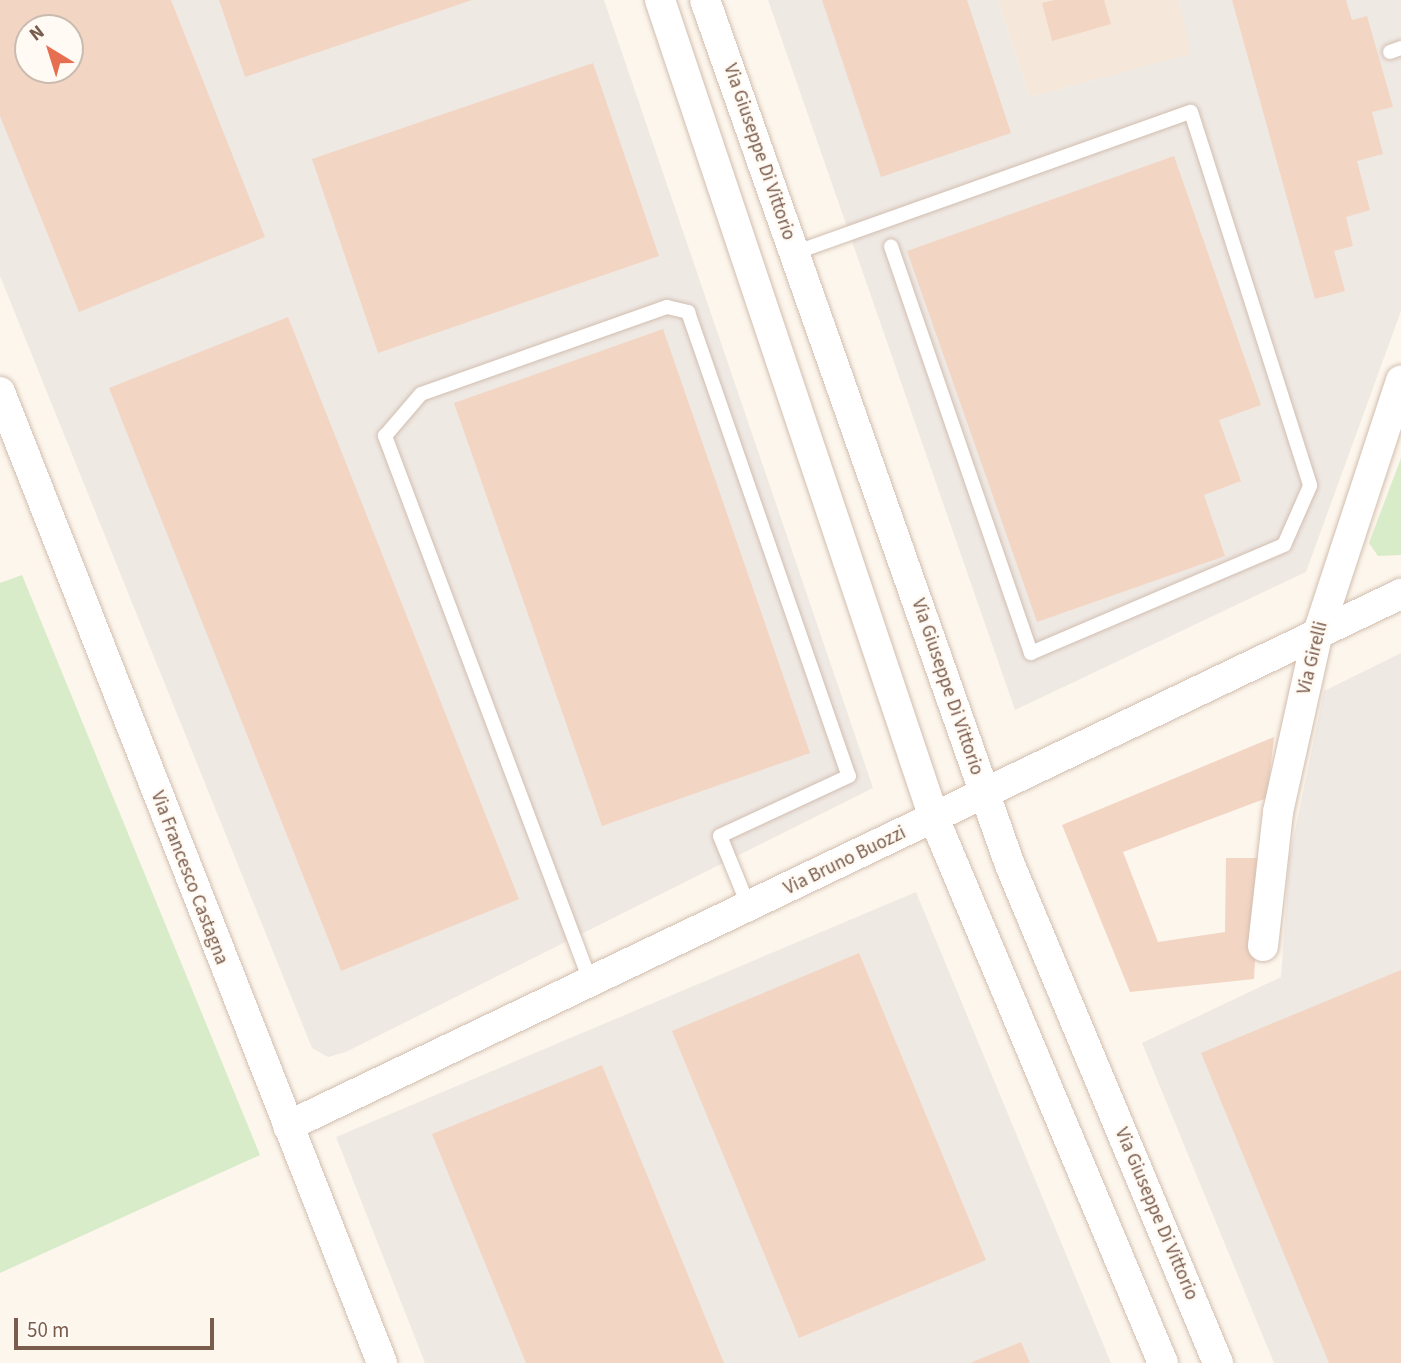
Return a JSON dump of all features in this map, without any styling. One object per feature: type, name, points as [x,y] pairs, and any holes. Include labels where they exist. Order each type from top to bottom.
[{"type":"street","points":[[660,0],[934,818],[1163,1363]]},
{"type":"street","name":"Via Giuseppe Di Vittorio","points":[[705,0],[985,794],[1218,1363]]},
{"type":"street","name":"Via Girelli","points":[[1263,946],[1278,812],[1317,636],[1401,380]]},
{"type":"street","name":"Via Francesco Castagna","points":[[0,392],[382,1363]]},
{"type":"street","name":"Via Bruno Buozzi","points":[[288,1126],[1401,594]]},
{"type":"lane","points":[[794,253],[1191,112],[1310,486],[1284,545],[1031,653],[891,246]]},
{"type":"lane","points":[[591,983],[385,436],[421,394],[667,307],[688,312],[849,776],[720,836],[748,907]]},
{"type":"shaded area","points":[[0,0],[604,0],[873,788],[346,1052],[328,1057],[312,1048],[0,276]]},
{"type":"shaded area","points":[[768,0],[998,0],[1030,97],[1191,54],[1178,0],[1401,0],[1401,311],[1306,572],[1015,710]]},
{"type":"shaded area","points":[[998,0],[1178,0],[1192,54],[1030,97]]},
{"type":"shaded area","points":[[1401,653],[1401,1363],[1274,1363],[1142,1043],[1281,977],[1289,860],[1324,691]]},
{"type":"shaded area","points":[[916,892],[1111,1363],[425,1363],[336,1137]]},
{"type":"green space","points":[[1401,458],[1401,555],[1378,556],[1369,543]]},
{"type":"green space","points":[[22,575],[260,1155],[0,1273],[0,583]]},
{"type":"building","points":[[0,0],[171,0],[265,237],[79,312],[0,116]]},
{"type":"building","points":[[219,0],[472,0],[245,77]]},
{"type":"building","points":[[822,0],[967,0],[1011,133],[881,177]]},
{"type":"building","points":[[1054,0],[1104,0],[1111,24],[1052,41],[1042,3]]},
{"type":"building","points":[[1232,0],[1346,0],[1352,20],[1367,16],[1393,107],[1372,112],[1383,154],[1357,161],[1370,210],[1346,217],[1353,246],[1334,251],[1345,291],[1315,299]]},
{"type":"building","points":[[593,63],[659,256],[378,353],[312,159]]},
{"type":"building","points":[[1174,156],[1261,405],[1219,420],[1241,481],[1204,495],[1225,556],[1037,622],[907,251]]},
{"type":"building","points":[[288,317],[519,899],[341,971],[109,388]]},
{"type":"building","points":[[663,329],[810,753],[602,826],[454,403]]},
{"type":"building","points":[[1274,737],[1267,798],[1123,852],[1158,942],[1225,932],[1226,858],[1261,858],[1254,979],[1130,992],[1062,825]]},
{"type":"building","points":[[859,953],[986,1260],[799,1338],[672,1031]]},
{"type":"building","points":[[1401,970],[1401,1363],[1329,1363],[1201,1053]]},
{"type":"building","points":[[602,1065],[724,1363],[526,1363],[432,1134]]},
{"type":"building","points":[[1021,1342],[1030,1363],[970,1363]]}]
